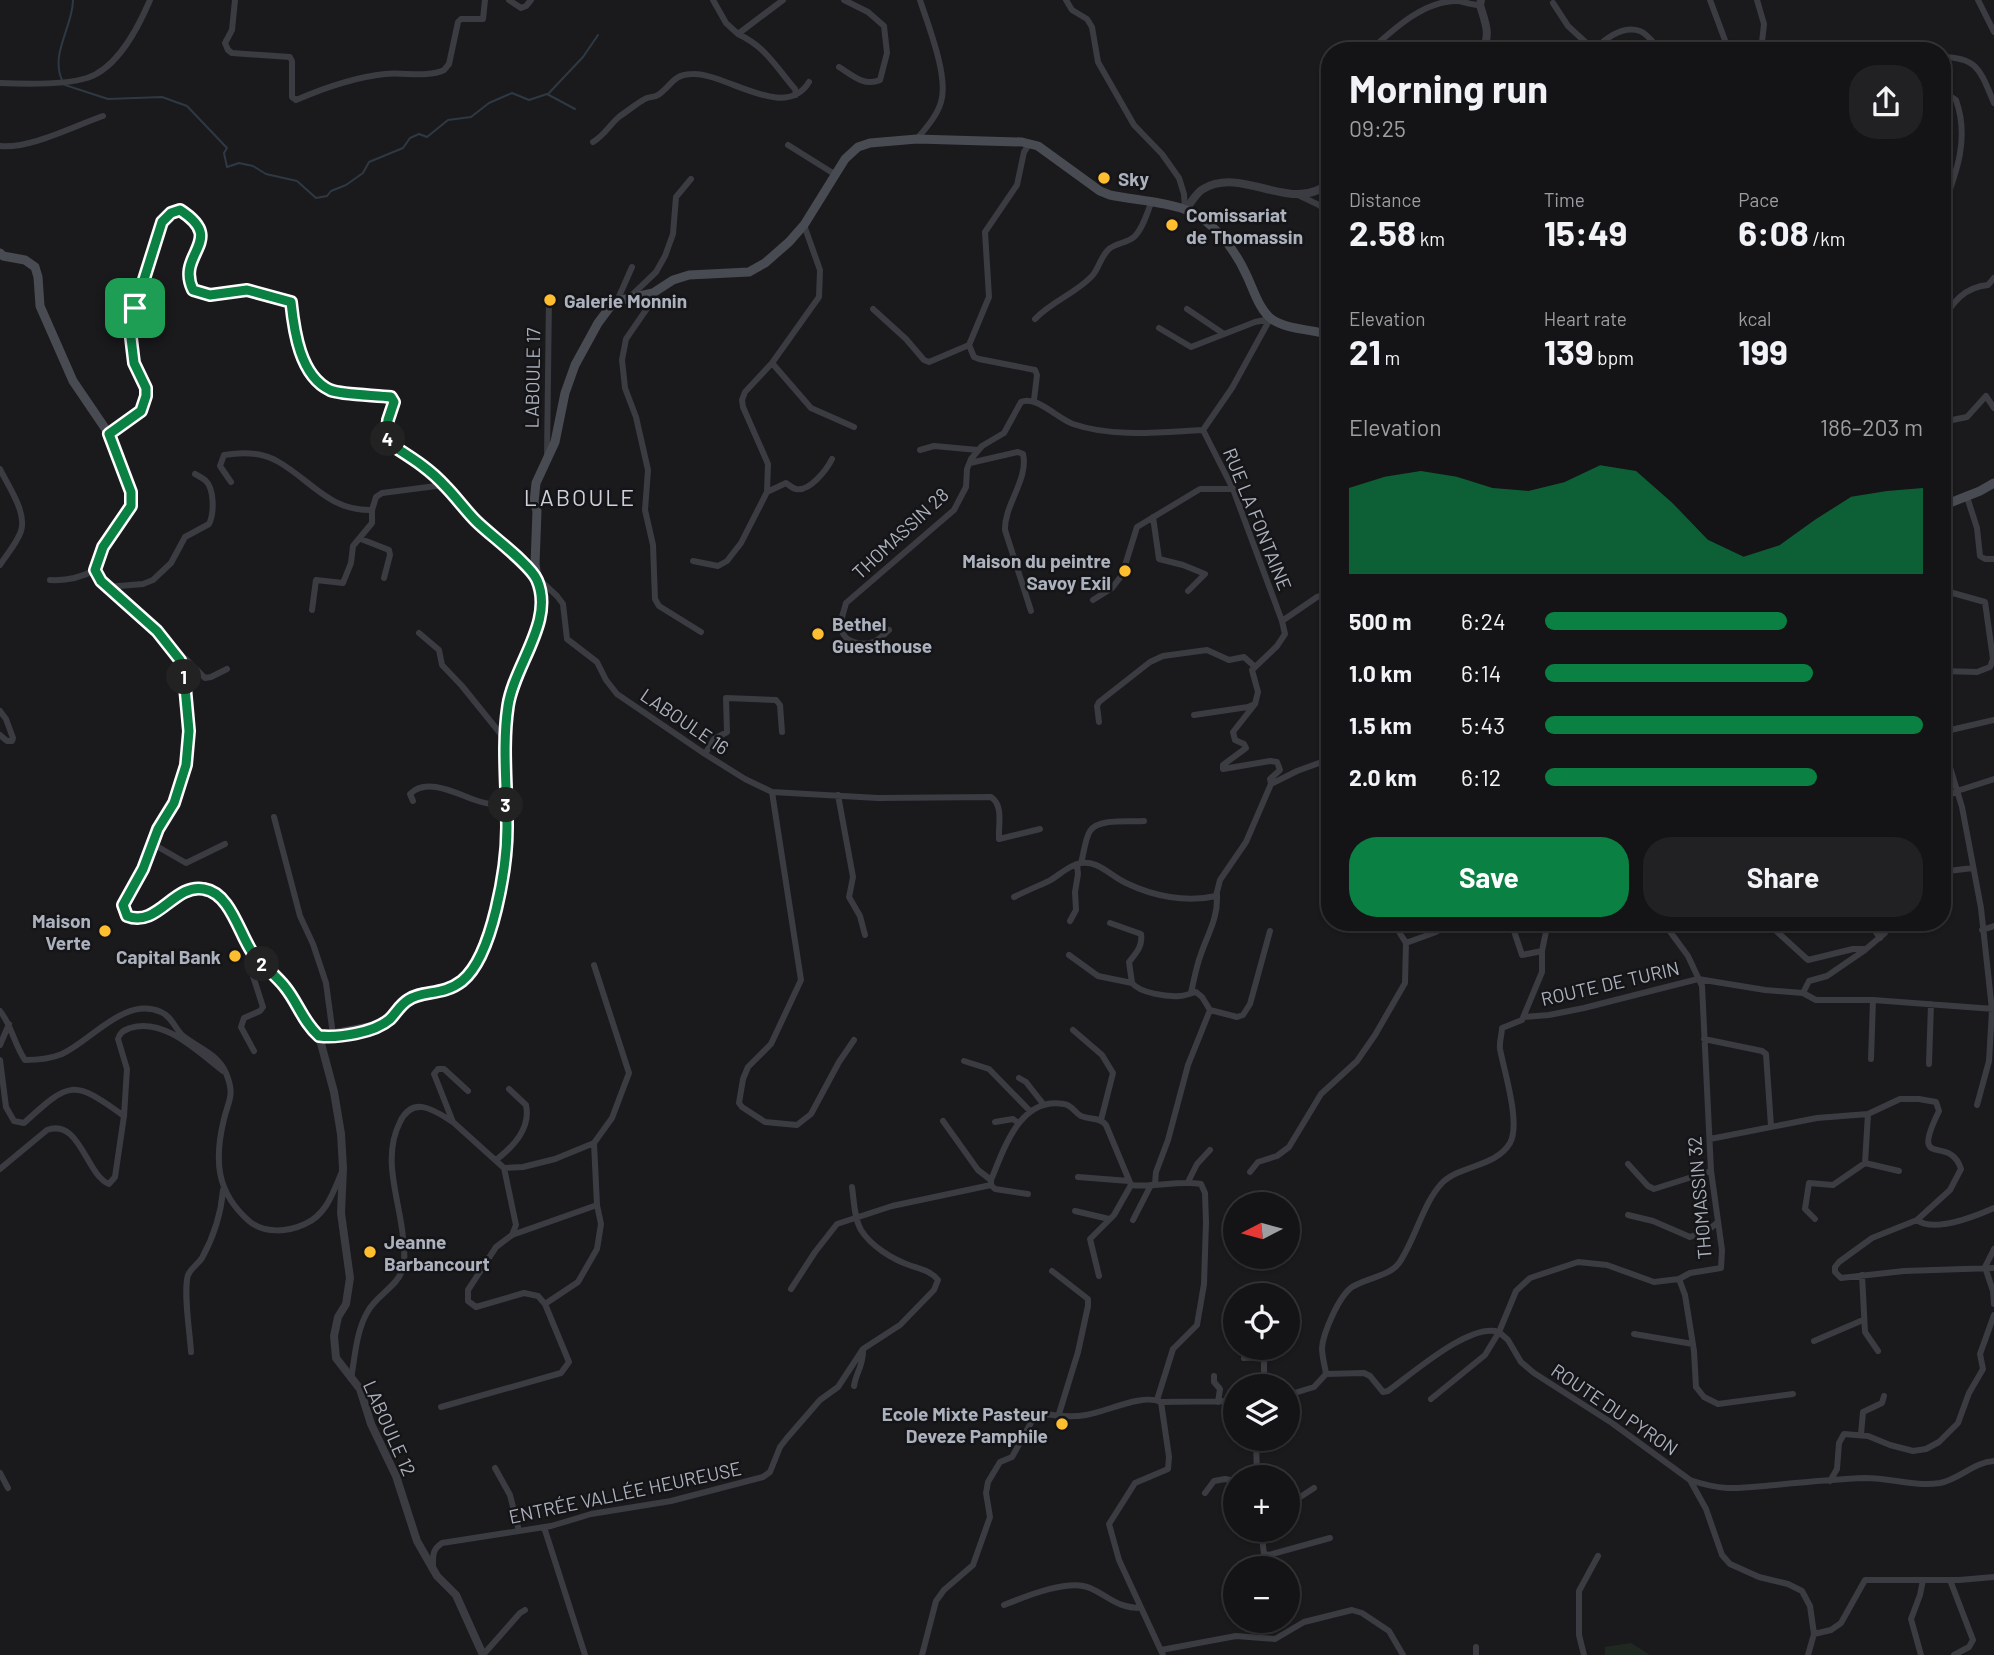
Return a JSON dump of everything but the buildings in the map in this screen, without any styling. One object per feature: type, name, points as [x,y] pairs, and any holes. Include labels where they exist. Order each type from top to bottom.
[{"type":"main road","points":[[0,253],[25,260],[35,267],[40,306],[73,381],[109,434],[131,492],[131,506],[103,547],[95,570],[97,577],[157,631],[177,658],[184,676],[188,750],[181,787],[158,829],[143,869],[123,905],[127,916],[139,919],[153,914],[182,892],[195,888],[207,889],[227,906],[251,951],[287,990],[308,1026],[319,1036],[380,1025],[390,1019],[409,998],[448,990],[463,980],[483,953],[495,918],[507,843],[504,738],[513,682],[542,613],[535,551],[537,511],[534,502],[537,483],[555,442],[565,393],[575,365],[598,323],[617,301],[653,293],[673,280],[689,275],[749,272],[765,263],[804,225],[845,159],[858,147],[870,142],[917,139],[1030,143],[1100,191],[1185,210],[1211,225],[1245,270],[1264,312],[1270,319],[1282,325],[1321,333]]},
{"type":"main road","points":[[1951,503],[1994,483]]},
{"type":"street","points":[[0,83],[32,85],[86,79],[113,60],[132,37],[150,0]]},
{"type":"street","points":[[235,0],[232,30],[225,43],[228,50],[232,53],[290,57],[292,97],[296,100],[354,80],[385,74],[428,74],[444,70],[449,64],[458,22],[461,19],[483,19],[485,0]]},
{"type":"street","points":[[509,0],[521,8],[531,0]]},
{"type":"street","points":[[713,0],[726,23],[738,34],[755,42],[771,58],[795,89],[796,95]]},
{"type":"street","points":[[738,34],[782,0]]},
{"type":"street","points":[[839,67],[859,80],[872,83],[880,80],[887,53],[884,26],[868,12],[844,0]]},
{"type":"street","points":[[917,139],[935,116],[942,100],[939,61],[920,0]]},
{"type":"street","points":[[1066,0],[1072,10],[1087,19],[1092,26],[1098,62],[1134,125],[1162,153],[1179,178],[1185,210]]},
{"type":"street","points":[[1710,0],[1726,42]]},
{"type":"street","points":[[1757,0],[1763,24],[1762,42]]},
{"type":"street","points":[[1979,0],[1994,32]]},
{"type":"street","points":[[1380,42],[1402,22],[1419,12],[1456,1],[1481,2],[1488,34],[1487,42]]},
{"type":"street","points":[[1553,1],[1568,26],[1585,42]]},
{"type":"street","points":[[1604,42],[1612,34],[1636,30],[1652,42]]},
{"type":"street","points":[[1951,57],[1960,57],[1980,70],[1994,103]]},
{"type":"street","points":[[593,142],[605,134],[618,118],[646,99],[657,96],[672,79],[681,76],[694,74],[733,82],[759,94],[777,98],[796,95],[809,82]]},
{"type":"street","points":[[1951,97],[1956,100],[1963,131],[1960,162],[1951,186]]},
{"type":"street","points":[[0,146],[13,147],[103,116]]},
{"type":"street","points":[[873,309],[929,362],[969,345],[989,297],[985,232],[1017,185],[1024,152],[1030,143]]},
{"type":"street","points":[[788,145],[836,175]]},
{"type":"street","points":[[630,297],[656,272],[665,256],[673,234],[676,197],[691,179]]},
{"type":"street","points":[[1185,210],[1202,189],[1226,180],[1296,194],[1317,192],[1321,189]]},
{"type":"street","points":[[1296,194],[1321,207]]},
{"type":"street","points":[[1035,319],[1044,310],[1073,293],[1094,274],[1110,247],[1133,237],[1146,217],[1151,203]]},
{"type":"street","name":"LABOULE 16","points":[[109,434],[141,411],[146,396],[146,388],[134,363],[131,338],[135,308],[162,222],[171,213],[180,210],[189,216],[201,234],[201,245],[188,266],[188,279],[193,290],[210,295],[247,290],[291,302],[293,324],[311,374],[330,390],[391,397],[394,402],[387,431],[390,444],[424,466],[467,512],[563,604],[567,639],[597,662],[617,694],[705,754],[772,792],[878,798],[991,797],[998,802],[999,839],[1040,828]]},
{"type":"street","points":[[693,561],[718,566],[727,561],[741,543],[767,492],[768,464],[742,400],[745,392],[772,363],[815,304],[821,290],[820,270],[804,225]]},
{"type":"street","points":[[617,301],[632,267]]},
{"type":"street","points":[[1951,307],[1963,293],[1988,285],[1994,278]]},
{"type":"street","points":[[653,293],[648,307],[626,339],[622,360],[625,388],[636,417],[649,470],[645,510],[653,545],[655,599],[659,606],[701,632]]},
{"type":"street","name":"LABOULE 17","points":[[547,459],[549,297]]},
{"type":"street","points":[[1187,309],[1224,334]]},
{"type":"street","points":[[969,345],[974,356],[979,359],[1035,370],[1037,375],[1034,400],[1067,421],[1112,432],[1203,430],[1232,388],[1270,319]]},
{"type":"street","points":[[1159,328],[1189,347],[1270,319]]},
{"type":"street","points":[[772,363],[811,408],[854,427]]},
{"type":"street","points":[[1951,420],[1967,417],[1986,396],[1994,408]]},
{"type":"street","name":"THOMASSIN 28","points":[[889,630],[872,643],[857,643],[847,639],[842,632],[841,619],[846,603],[954,510],[966,487],[970,463],[978,450],[1004,433],[1021,402],[1034,400]]},
{"type":"street","name":"RUE LA FONTAINE","points":[[1203,430],[1233,489],[1282,621]]},
{"type":"street","points":[[920,450],[934,446],[978,450]]},
{"type":"street","points":[[231,482],[220,466],[224,455],[243,452],[275,459],[322,495],[354,510],[372,510]]},
{"type":"street","points":[[970,463],[1012,453],[1023,454],[1020,478],[1005,520],[1031,611]]},
{"type":"street","points":[[767,492],[786,483],[796,489],[802,488],[820,478],[832,459]]},
{"type":"street","points":[[0,469],[20,512],[22,526],[20,534],[0,565]]},
{"type":"street","points":[[107,587],[143,584],[153,580],[166,569],[185,537],[209,524],[213,510],[210,488],[206,480],[195,474]]},
{"type":"street","points":[[312,610],[316,580],[342,583],[351,563],[353,546],[372,523],[376,497],[383,493],[444,485]]},
{"type":"street","points":[[1093,600],[1112,588],[1122,575],[1135,530],[1200,489],[1233,489]]},
{"type":"street","points":[[1967,497],[1977,527],[1980,556],[1994,559]]},
{"type":"street","points":[[1153,517],[1159,559],[1205,574],[1188,591]]},
{"type":"street","points":[[361,539],[386,547],[390,552],[384,578]]},
{"type":"street","points":[[50,580],[62,581],[81,577],[95,570]]},
{"type":"street","points":[[1951,593],[1985,602],[1993,659],[1990,667],[1978,672],[1951,671]]},
{"type":"street","points":[[1191,993],[1200,955],[1214,923],[1220,880],[1246,842],[1271,785],[1270,779],[1280,769],[1277,762],[1263,761],[1226,770],[1222,768],[1246,748],[1246,745],[1234,738],[1233,732],[1255,704],[1258,692],[1252,675],[1254,666],[1282,640],[1285,634],[1282,621],[1321,595]]},
{"type":"street","points":[[419,633],[439,650],[442,666],[462,686],[504,738]]},
{"type":"street","points":[[1099,722],[1099,702],[1156,659],[1207,650],[1229,660],[1244,657],[1254,666]]},
{"type":"street","points":[[177,658],[186,659],[205,678],[227,669]]},
{"type":"street","points":[[705,754],[714,740],[727,732],[724,700],[729,697],[776,700],[780,705],[782,732]]},
{"type":"street","points":[[1194,715],[1255,704]]},
{"type":"street","points":[[0,711],[13,738],[12,741],[7,741],[0,736]]},
{"type":"street","points":[[1951,730],[1994,720]]},
{"type":"street","points":[[1271,785],[1321,762]]},
{"type":"street","points":[[1951,771],[1962,807],[1981,908],[1993,1010],[1989,1061],[1977,1104]]},
{"type":"street","points":[[1951,795],[1994,779]]},
{"type":"street","points":[[413,802],[410,794],[413,790],[427,786],[479,802],[506,807]]},
{"type":"street","points":[[772,792],[801,980],[772,1044],[748,1067],[739,1098],[741,1107],[765,1122],[797,1125],[811,1114],[854,1040]]},
{"type":"street","points":[[838,795],[853,877],[849,897],[860,916],[865,935]]},
{"type":"street","points":[[274,817],[300,916],[313,944],[326,984],[333,1035]]},
{"type":"street","points":[[1070,921],[1076,910],[1075,892],[1079,863],[1094,827],[1102,823],[1144,821]]},
{"type":"street","points":[[153,844],[186,863],[225,844]]},
{"type":"street","points":[[1014,897],[1079,863],[1096,864],[1125,883],[1164,897],[1177,899],[1217,895]]},
{"type":"street","points":[[1951,871],[1973,869]]},
{"type":"street","points":[[1110,923],[1141,934],[1139,950],[1129,962],[1132,983],[1137,989],[1182,997],[1196,992],[1210,1010],[1237,1017],[1243,1016],[1250,1004],[1270,931]]},
{"type":"street","points":[[1982,930],[1994,926]]},
{"type":"street","points":[[1250,1172],[1258,1162],[1277,1156],[1289,1147],[1321,1094],[1357,1061],[1376,1035],[1405,983],[1406,943],[1399,931]]},
{"type":"street","points":[[1406,943],[1438,931]]},
{"type":"street","points":[[1514,931],[1522,955],[1542,951]]},
{"type":"street","points":[[1326,1374],[1322,1350],[1324,1338],[1343,1298],[1351,1288],[1396,1267],[1441,1184],[1460,1170],[1483,1163],[1510,1143],[1513,1122],[1508,1076],[1500,1047],[1502,1028],[1524,1017],[1542,972],[1542,951],[1546,931]]},
{"type":"street","name":"THOMASSIN 32","points":[[1671,931],[1688,956],[1704,1002],[1711,1171],[1723,1262],[1721,1268],[1690,1273],[1679,1279],[1685,1295],[1693,1344],[1696,1387],[1704,1397],[1718,1404],[1793,1394]]},
{"type":"street","points":[[1776,931],[1808,960],[1853,949],[1866,949]]},
{"type":"street","points":[[1875,931],[1880,938]]},
{"type":"street","points":[[1803,993],[1809,981],[1827,976],[1866,949],[1885,931]]},
{"type":"street","points":[[251,951],[253,976],[263,1007],[244,1018],[240,1027],[254,1051]]},
{"type":"street","points":[[1069,955],[1098,976],[1132,983]]},
{"type":"street","points":[[503,1168],[523,1167],[555,1159],[594,1143],[612,1118],[629,1073],[594,965]]},
{"type":"street","name":"ROUTE DE TURIN","points":[[1524,1017],[1549,1016],[1698,979],[1803,993],[1816,1000],[1931,1003],[1993,1010]]},
{"type":"street","points":[[1871,1059],[1873,1000]]},
{"type":"street","points":[[1929,1064],[1931,1003]]},
{"type":"street","points":[[0,1011],[9,1023],[25,1059],[44,1059],[61,1054],[119,1016],[141,1008],[165,1013],[181,1034],[218,1060],[226,1073],[231,1102],[224,1119],[220,1143],[219,1175],[233,1204],[256,1226],[268,1230],[288,1230],[307,1224],[321,1213],[332,1197],[343,1168]]},
{"type":"street","points":[[1133,1220],[1153,1185],[1188,1065],[1210,1010]]},
{"type":"street","points":[[0,1045],[9,1023]]},
{"type":"street","points":[[0,1169],[47,1130],[55,1128],[72,1136],[101,1181],[110,1184],[115,1177],[124,1116],[127,1069],[118,1039],[119,1034],[126,1030],[146,1025],[160,1028],[226,1073]]},
{"type":"street","points":[[1073,1030],[1102,1055],[1114,1073],[1101,1120]]},
{"type":"street","name":"LABOULE 12","points":[[319,1036],[334,1092],[341,1134],[341,1213],[349,1278],[346,1304],[338,1317],[333,1342],[336,1358],[359,1389],[396,1476],[417,1541],[437,1576],[456,1595],[483,1655]]},
{"type":"street","points":[[1704,1039],[1766,1054],[1771,1126]]},
{"type":"street","points":[[0,1060],[6,1107],[14,1121],[24,1123],[46,1100],[73,1090],[82,1090],[98,1097],[124,1116]]},
{"type":"street","points":[[964,1061],[989,1069],[1030,1111]]},
{"type":"street","points":[[453,1122],[434,1073],[438,1069],[444,1069],[468,1091]]},
{"type":"street","points":[[1019,1078],[1026,1082],[1044,1105]]},
{"type":"street","points":[[496,1160],[507,1152],[522,1134],[526,1124],[526,1105],[509,1089]]},
{"type":"street","points":[[1710,1139],[1816,1118],[1868,1114],[1900,1099],[1936,1102],[1939,1111],[1927,1137],[1927,1143],[1930,1149],[1951,1154],[1958,1159],[1961,1169],[1950,1190],[1917,1220],[1872,1238],[1835,1267],[1835,1272],[1841,1278],[1994,1268]]},
{"type":"street","points":[[991,1183],[1018,1123],[1030,1111],[1044,1105],[1066,1104],[1081,1116],[1101,1120],[1110,1132],[1130,1183]]},
{"type":"street","points":[[351,1379],[358,1339],[368,1311],[399,1278],[404,1266],[401,1216],[391,1167],[398,1126],[409,1110],[418,1106],[431,1109],[453,1122],[503,1168],[516,1225],[512,1235]]},
{"type":"street","points":[[1866,1163],[1868,1114]]},
{"type":"street","points":[[995,1122],[1013,1119],[1018,1123]]},
{"type":"street","points":[[943,1121],[995,1189],[1028,1194]]},
{"type":"street","points":[[545,1304],[578,1282],[597,1249],[601,1224],[597,1205],[594,1143]]},
{"type":"street","points":[[1188,1182],[1197,1164],[1210,1150]]},
{"type":"street","points":[[1815,1219],[1805,1209],[1809,1182],[1833,1185],[1866,1163],[1899,1171]]},
{"type":"street","points":[[1629,1164],[1648,1186],[1654,1189],[1711,1171]]},
{"type":"street","points":[[1078,1177],[1153,1185],[1188,1182],[1201,1184],[1205,1193],[1204,1284],[1196,1325],[1173,1349],[1159,1401],[1169,1457],[1168,1469],[1135,1483],[1110,1524],[1119,1560],[1162,1653],[1228,1637],[1275,1639],[1304,1622],[1352,1610],[1389,1631],[1403,1655]]},
{"type":"street","points":[[791,1289],[833,1227],[891,1206],[991,1183]]},
{"type":"street","points":[[1099,1276],[1090,1239],[1110,1219],[1130,1183]]},
{"type":"street","points":[[852,1187],[857,1219]]},
{"type":"street","points":[[191,1352],[186,1291],[189,1272],[204,1255],[206,1244],[214,1235],[221,1212],[223,1188]]},
{"type":"street","points":[[441,1407],[562,1373],[569,1362],[545,1304],[538,1296],[524,1293],[477,1307],[468,1301],[468,1290],[496,1247],[512,1235],[597,1205]]},
{"type":"street","points":[[1917,1220],[1926,1224],[1944,1224],[1971,1218],[1994,1208]]},
{"type":"street","points":[[1075,1211],[1110,1219]]},
{"type":"street","points":[[1628,1215],[1653,1221],[1690,1237],[1718,1222]]},
{"type":"street","name":"ENTRÉE VALLÉE HEUREUSE","points":[[433,1569],[432,1555],[435,1548],[442,1543],[544,1527],[591,1514],[671,1501],[763,1478],[771,1472],[780,1447],[820,1400],[838,1387],[863,1349],[900,1325],[934,1290],[938,1280],[928,1272],[898,1261],[875,1245],[861,1230],[857,1219]]},
{"type":"street","points":[[1994,1249],[1985,1267],[1993,1291],[1994,1304]]},
{"type":"street","points":[[1431,1399],[1485,1355],[1499,1332],[1516,1291],[1530,1278],[1578,1262],[1607,1265],[1654,1282],[1679,1279]]},
{"type":"street","points":[[1052,1270],[1088,1299],[1078,1352],[1058,1417]]},
{"type":"street","points":[[1862,1276],[1866,1337],[1878,1351]]},
{"type":"street","points":[[1830,1481],[1837,1469],[1841,1437],[1861,1434],[1913,1451],[1926,1449],[1939,1442],[1958,1423],[1969,1393],[1983,1370],[1980,1354],[1994,1315]]},
{"type":"street","points":[[1814,1341],[1863,1320]]},
{"type":"street","points":[[1300,1391],[1314,1387],[1326,1374],[1364,1373],[1370,1376],[1383,1392],[1388,1391],[1458,1340],[1478,1332],[1499,1332]]},
{"type":"street","name":"ROUTE DU PYRON","points":[[1499,1332],[1508,1340],[1521,1362],[1534,1373],[1634,1439],[1690,1480],[1706,1510],[1721,1555],[1730,1564],[1802,1591],[1810,1606],[1814,1634],[1808,1655]]},
{"type":"street","points":[[1634,1334],[1693,1344]]},
{"type":"street","points":[[854,1386],[863,1365],[863,1349]]},
{"type":"street","points":[[1214,1376],[1214,1382],[1220,1389],[1219,1402]]},
{"type":"street","points":[[1861,1434],[1863,1412],[1882,1403],[1884,1396]]},
{"type":"street","points":[[922,1655],[936,1601],[944,1590],[973,1565],[990,1517],[986,1493],[994,1470],[1000,1462],[1012,1457],[1037,1412],[1058,1417],[1085,1416],[1135,1401],[1223,1402]]},
{"type":"street","points":[[1690,1480],[1707,1486],[1738,1490],[1868,1478],[1915,1484],[1938,1483],[1958,1478],[1976,1465],[1994,1461]]},
{"type":"street","points":[[495,1468],[510,1495],[519,1531]]},
{"type":"street","points":[[0,1474],[8,1488]]},
{"type":"street","points":[[1205,1493],[1214,1482],[1223,1480]]},
{"type":"street","points":[[1300,1497],[1314,1488]]},
{"type":"street","points":[[544,1527],[584,1655]]},
{"type":"street","points":[[1263,1542],[1265,1554],[1275,1554],[1330,1538]]},
{"type":"street","points":[[1584,1655],[1579,1635],[1579,1591],[1598,1556]]},
{"type":"street","points":[[1814,1634],[1830,1630],[1840,1623],[1865,1580],[1994,1577]]},
{"type":"street","points":[[1921,1655],[1911,1619],[1923,1580]]},
{"type":"street","points":[[1950,1580],[1973,1640],[1969,1647],[1954,1655]]},
{"type":"street","points":[[1004,1605],[1041,1592],[1085,1586],[1111,1601],[1130,1608],[1141,1608]]},
{"type":"street","points":[[483,1655],[525,1610]]},
{"type":"street","points":[[1476,1647],[1476,1655]]},
{"type":"shaded area","points":[[1631,1643],[1650,1655],[1605,1655],[1605,1647]]},
{"type":"waterway","points":[[62,80],[59,70],[60,50],[73,0]]},
{"type":"waterway","points":[[549,93],[583,57],[598,35]]},
{"type":"waterway","points":[[65,85],[108,99],[162,97],[187,106],[227,148],[224,153],[227,167],[239,163],[253,166],[266,174],[297,181],[316,198],[327,196],[331,191],[346,185],[363,173],[369,162],[403,148],[410,138],[419,134],[427,137],[448,120],[471,117],[489,103],[512,93],[529,100],[547,94],[575,109]]},
{"type":"place","name":"Sky","points":[[1104,178]]},
{"type":"place","name":"Comissariat de Thomassin","points":[[1172,225]]},
{"type":"place","name":"Galerie Monnin","points":[[550,300]]},
{"type":"place","name":"Maison du peintre Savoy Exil","points":[[1125,571]]},
{"type":"place","name":"Bethel Guesthouse","points":[[818,634]]},
{"type":"place","name":"Maison Verte","points":[[105,931]]},
{"type":"place","name":"Capital Bank","points":[[235,956]]},
{"type":"place","name":"Jeanne Barbancourt","points":[[370,1252]]},
{"type":"place","name":"Ecole Mixte Pasteur Deveze Pamphile","points":[[1062,1424]]},
{"type":"district","name":"LABOULE","points":[[580,497]]},
{"type":"route","points":[[180,210],[189,216],[201,234],[201,245],[188,266],[188,279],[193,290],[210,295],[247,290],[291,302],[293,324],[311,374],[330,390],[391,397],[394,402],[387,431],[390,444],[424,466],[467,512],[537,579],[542,613],[513,682],[508,704],[504,738],[507,843],[495,918],[483,953],[472,970],[456,985],[448,990],[409,998],[390,1019],[369,1029],[319,1036],[308,1026],[287,990],[251,951],[227,906],[207,889],[195,888],[182,892],[153,914],[139,919],[127,916],[124,911],[123,905],[128,894],[143,869],[158,829],[181,787],[189,731],[180,660],[157,631],[97,577],[95,570],[103,547],[131,506],[131,492],[109,434],[141,411],[146,396],[146,388],[134,363],[131,338],[135,308],[162,222],[171,213],[180,210]]}]
